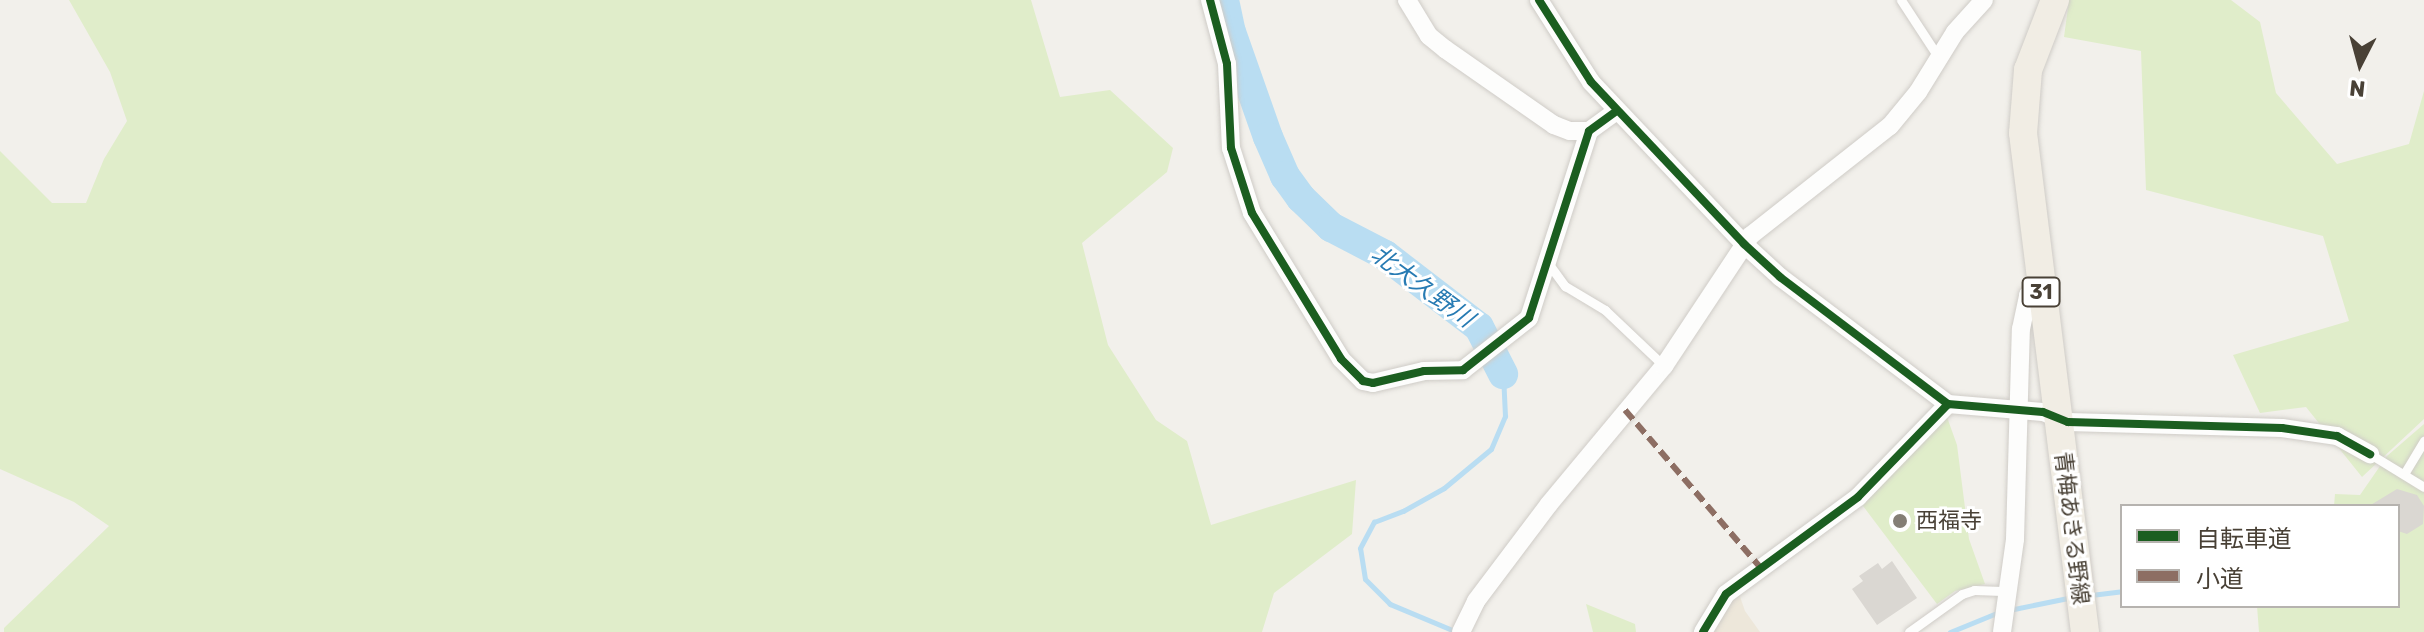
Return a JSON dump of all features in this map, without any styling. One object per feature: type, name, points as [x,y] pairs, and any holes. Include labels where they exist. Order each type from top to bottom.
[{"type":"main road","name":"青梅あきる野線","points":[[2055,0],[2031,60],[2023,122],[2040,284],[2082,611]]},
{"type":"street","points":[[1210,0],[1227,64],[1230,137],[1238,177],[1252,213],[1341,359],[1363,381],[1373,383],[1424,371],[1463,370],[1529,318],[1545,260],[1589,131]]},
{"type":"street","points":[[1407,0],[1429,36],[1554,125],[1570,131],[1589,131],[1617,111]]},
{"type":"street","points":[[1539,0],[1582,69],[1617,111],[1744,244],[1780,277],[1948,404],[2018,409],[2068,422],[2282,428],[2337,436],[2370,454]]},
{"type":"street","points":[[1465,625],[1476,601],[1549,504],[1664,366],[1750,236],[1890,126],[1918,92],[1955,32],[1984,0]]},
{"type":"street","points":[[2002,632],[2016,523],[2018,409],[2025,308],[2028,295],[2040,284]]},
{"type":"street","points":[[1703,632],[1726,594],[1858,497],[1948,404]]},
{"type":"lane","points":[[1901,0],[1939,58]]},
{"type":"lane","points":[[1545,260],[1565,286],[1605,310],[1664,366]]},
{"type":"lane","points":[[2404,474],[2424,441]]},
{"type":"lane","points":[[2370,454],[2424,487]]},
{"type":"lane","points":[[1909,632],[1962,594],[1974,590],[2009,591]]},
{"type":"shaded area","points":[[1738,591],[1745,611],[1760,632],[1708,632]]},
{"type":"green space","points":[[69,0],[1031,0],[1060,97],[1110,90],[1173,148],[1167,172],[1082,243],[1108,345],[1156,420],[1187,441],[1211,525],[1356,480],[1352,534],[1274,593],[1262,632],[4,632],[4,628],[109,526],[74,502],[0,469],[0,151],[52,203],[86,203],[104,159],[127,121],[110,72]]},
{"type":"green space","points":[[2069,0],[2231,0],[2260,22],[2276,93],[2337,164],[2409,144],[2424,91],[2424,419],[2362,477],[2306,407],[2260,413],[2233,355],[2349,321],[2323,236],[2146,190],[2141,51],[2064,37]]},
{"type":"green space","points":[[1947,417],[1957,445],[1969,539],[1985,584],[1955,591],[1937,604],[1860,502]]},
{"type":"green space","points":[[2424,424],[2424,632],[2259,632],[2257,608],[2400,608],[2400,504],[2334,504],[2335,494],[2360,495],[2387,456]]},
{"type":"green space","points":[[1586,604],[1635,624],[1636,632],[1593,632]]},
{"type":"building","points":[[2397,489],[2417,495],[2424,506],[2423,524],[2407,534],[2400,532],[2400,504],[2372,504]]},
{"type":"building","points":[[1892,561],[1917,598],[1877,625],[1852,589],[1863,581],[1859,576],[1878,563],[1882,569]]},
{"type":"waterway","name":"北大久野川","points":[[1224,0],[1231,32],[1268,137],[1285,176],[1301,198],[1331,227],[1385,255],[1479,327],[1503,374]]},
{"type":"waterway","name":"北大久野川","points":[[1457,632],[1390,604],[1365,579],[1360,548],[1374,522],[1403,511],[1444,488],[1491,449],[1505,416],[1503,374]]},
{"type":"waterway","points":[[2091,595],[2120,591]]},
{"type":"waterway","points":[[2009,610],[2073,597]]},
{"type":"waterway","points":[[1950,632],[1999,612]]},
{"type":"marked path","points":[[1625,410],[1761,568]]},
{"type":"cycle path","points":[[1210,0],[1227,64],[1231,148],[1252,213],[1341,359],[1363,381],[1373,383],[1424,371],[1463,370],[1529,318],[1589,131],[1617,111]]},
{"type":"cycle path","points":[[1539,0],[1591,82],[1744,244],[1780,277],[1948,404],[2043,412],[2068,422],[2282,428],[2337,436],[2370,454]]},
{"type":"cycle path","points":[[1703,632],[1726,594],[1858,497],[1948,404]]},
{"type":"place","name":"西福寺","points":[[1900,521]]}]
